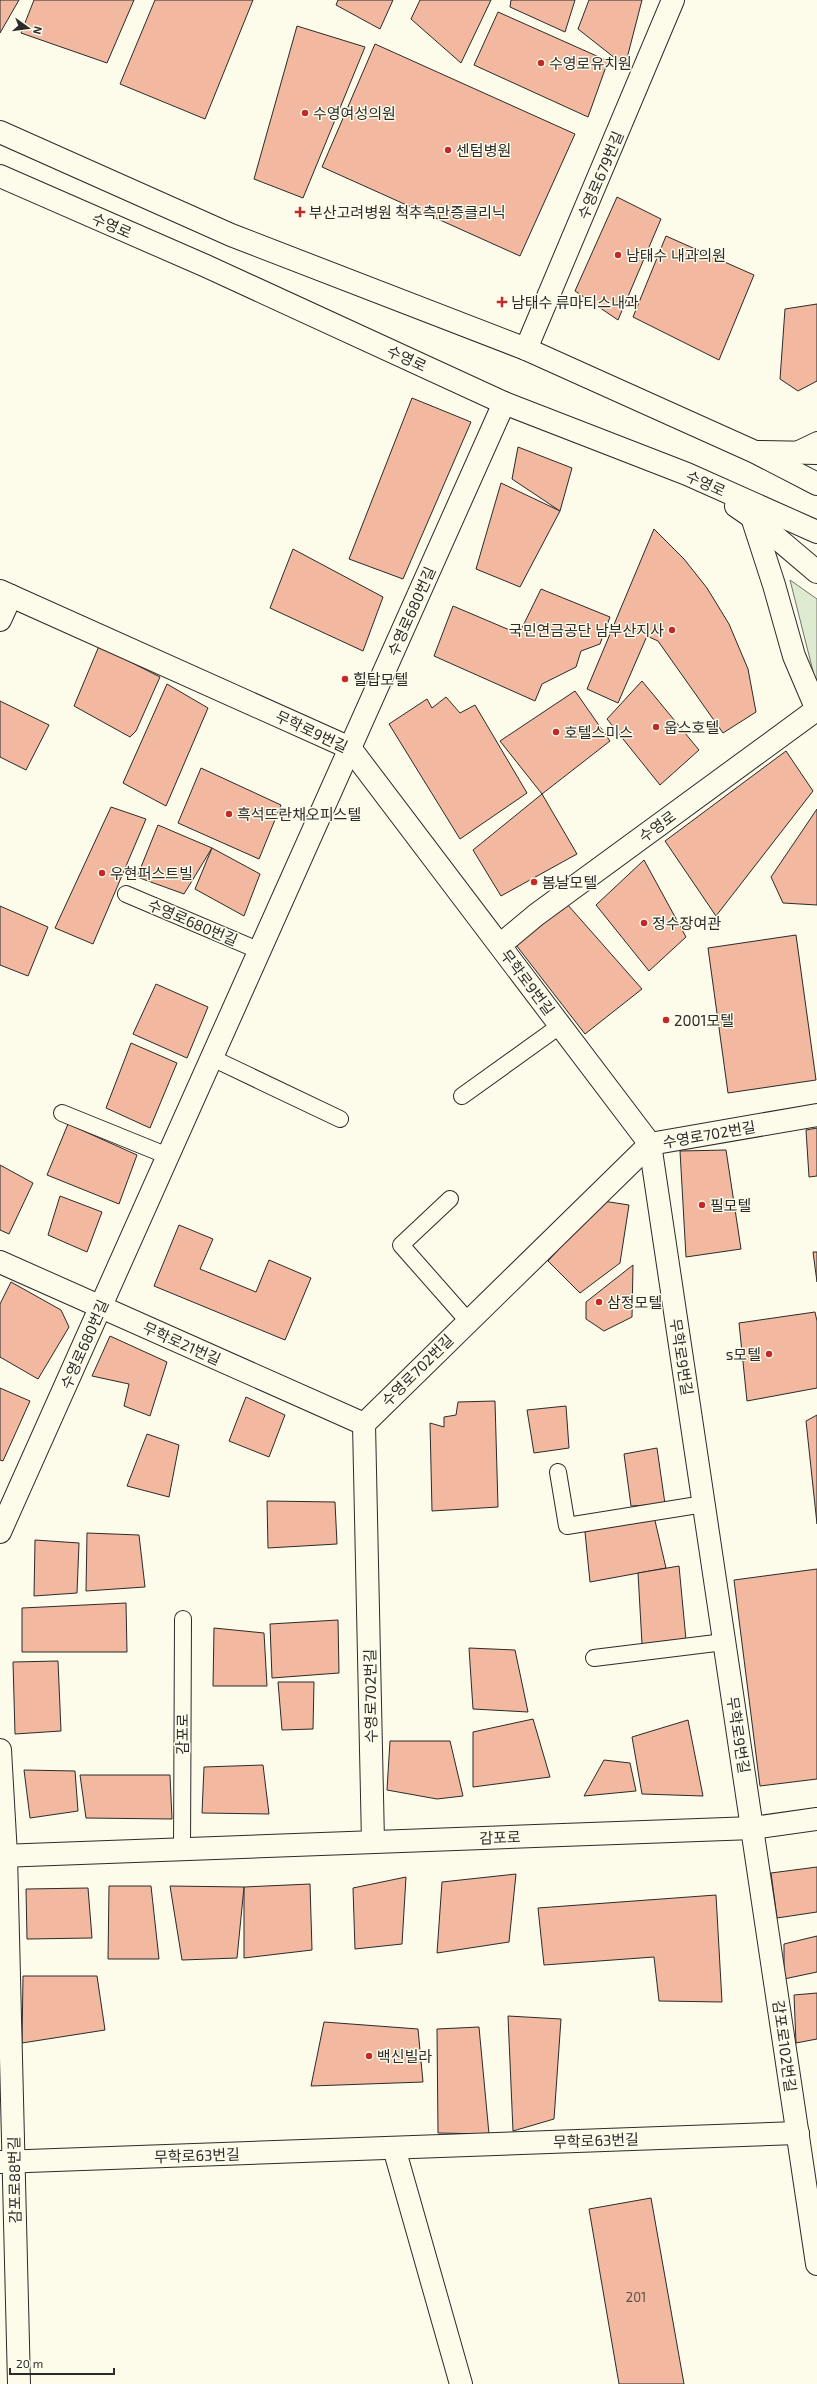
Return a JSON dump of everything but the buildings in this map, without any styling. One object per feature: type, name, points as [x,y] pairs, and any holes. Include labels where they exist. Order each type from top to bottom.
[{"type":"street","name":"수영로679번길","points":[[526,350],[673,0]]},
{"type":"street","points":[[0,132],[231,235],[526,350],[755,452],[817,484]]},
{"type":"street","name":"수영로","points":[[0,176],[206,266],[504,403],[686,474],[817,532]]},
{"type":"street","name":"수영로680번길","points":[[0,1532],[504,403]]},
{"type":"street","points":[[755,452],[794,451],[817,453]]},
{"type":"street","points":[[686,474],[752,517],[817,572]]},
{"type":"street","points":[[752,517],[774,584],[794,656],[816,710]]},
{"type":"street","points":[[0,620],[6,593]]},
{"type":"street","name":"무학로9번길","points":[[6,593],[350,748],[650,1144],[753,1828]]},
{"type":"street","name":"수영로","points":[[500,945],[536,915],[816,710]]},
{"type":"street","name":"수영로702번길","points":[[373,1842],[364,1424],[650,1144],[817,1116]]},
{"type":"street","name":"무학로21번길","points":[[0,1262],[364,1424]]},
{"type":"street","points":[[0,1750],[3,1856]]},
{"type":"street","name":"감포로","points":[[3,1856],[753,1828],[817,1819]]},
{"type":"street","name":"감포로102번길","points":[[753,1828],[817,2264]]},
{"type":"street","name":"감포로88번길","points":[[3,1856],[7,2162],[19,2384]]},
{"type":"street","name":"무학로63번길","points":[[7,2162],[798,2133]]},
{"type":"street","points":[[394,2148],[461,2384]]},
{"type":"lane","points":[[794,451],[817,440]]},
{"type":"lane","name":"수영로680번길","points":[[126,894],[260,951]]},
{"type":"lane","name":"무학로9번길","points":[[462,1096],[561,1025]]},
{"type":"lane","points":[[212,1058],[340,1119]]},
{"type":"lane","points":[[62,1113],[168,1156]]},
{"type":"lane","points":[[450,1199],[401,1245],[468,1321]]},
{"type":"lane","points":[[558,1472],[567,1526],[704,1504]]},
{"type":"lane","name":"감포로","points":[[182,1849],[183,1619]]},
{"type":"lane","points":[[594,1658],[724,1642]]},
{"type":"green space","points":[[790,580],[817,599],[817,680],[814,675]]},
{"type":"place","name":"수영로유치원","points":[[541,63]]},
{"type":"place","name":"수영여성의원","points":[[305,113]]},
{"type":"place","name":"센텀병원","points":[[448,150]]},
{"type":"place","name":"부산고려병원 척추측만증클리닉","points":[[300,212]]},
{"type":"place","name":"남태수 내과의원","points":[[618,255]]},
{"type":"place","name":"남태수 류마티스내과","points":[[502,302]]},
{"type":"place","name":"국민연금공단 남부산지사","points":[[672,630]]},
{"type":"place","name":"힐탑모텔","points":[[345,679]]},
{"type":"place","name":"웁스호텔","points":[[656,727]]},
{"type":"place","name":"호텔스미스","points":[[556,732]]},
{"type":"place","name":"흑석뜨란채오피스텔","points":[[229,814]]},
{"type":"place","name":"우현퍼스트빌","points":[[102,873]]},
{"type":"place","name":"봄날모텔","points":[[534,882]]},
{"type":"place","name":"정수장여관","points":[[644,923]]},
{"type":"place","name":"2001모텔","points":[[666,1020]]},
{"type":"place","name":"필모텔","points":[[702,1205]]},
{"type":"place","name":"삼정모텔","points":[[599,1302]]},
{"type":"place","name":"s모텔","points":[[769,1354]]},
{"type":"place","name":"백신빌라","points":[[369,2056]]}]
